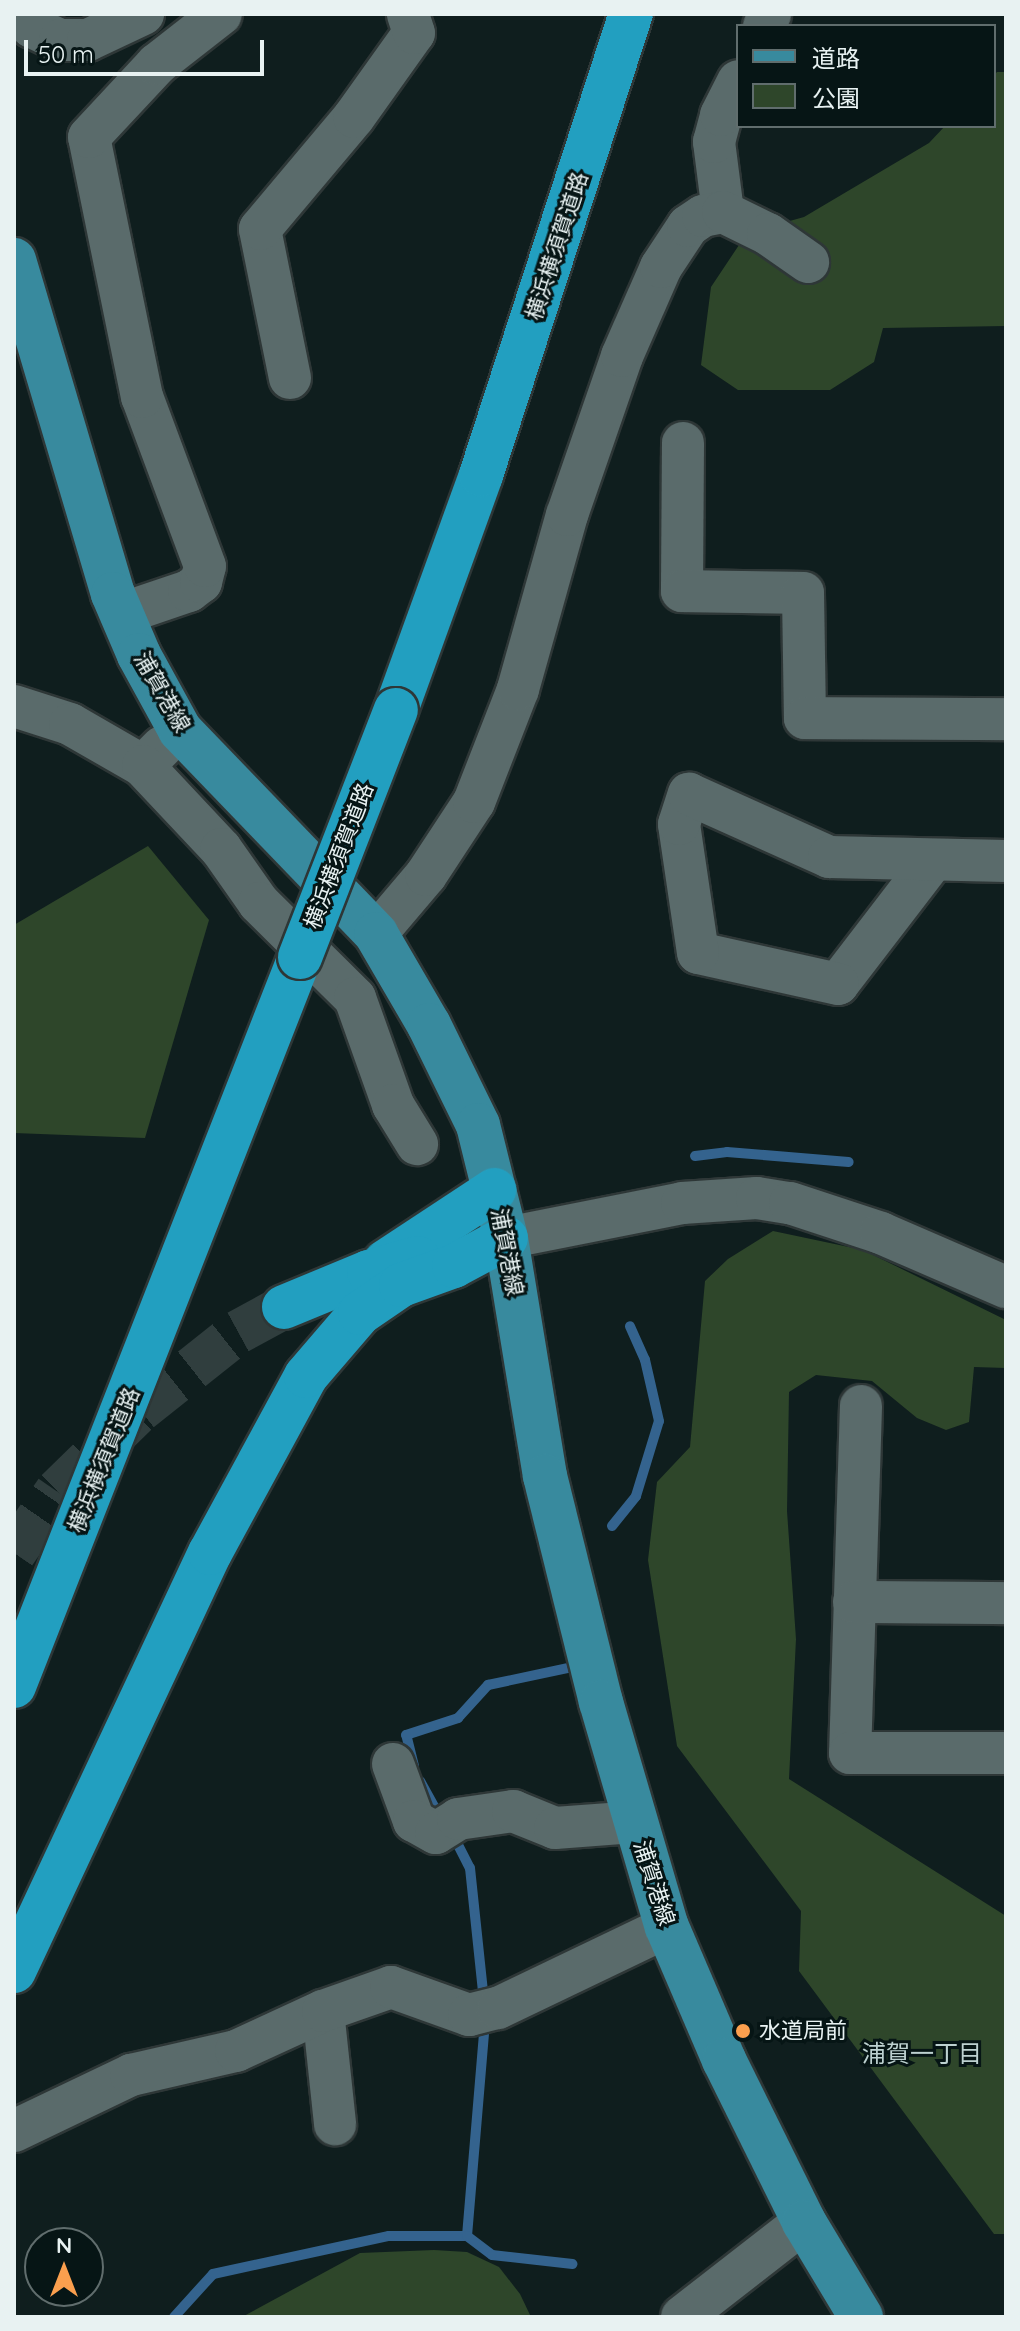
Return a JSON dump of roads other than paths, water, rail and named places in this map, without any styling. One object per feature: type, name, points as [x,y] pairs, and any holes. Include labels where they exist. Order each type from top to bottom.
[{"type":"highway","name":"横浜横須賀道路","points":[[386,707],[609,14]]},
{"type":"highway","name":"横浜横須賀道路","points":[[14,1686],[292,952],[506,401],[631,14]]},
{"type":"highway","name":"横浜横須賀道路","points":[[14,1636],[292,952]]},
{"type":"highway","points":[[369,1272],[494,1190]]},
{"type":"highway","points":[[284,1307],[369,1272],[453,1248],[506,1238]]},
{"type":"highway","points":[[14,1971],[210,1553],[306,1376],[360,1313],[401,1285],[454,1266],[506,1238]]},
{"type":"main road","name":"浦賀港線","points":[[14,260],[121,614],[180,730],[376,934],[429,1025],[478,1125],[506,1238],[545,1476],[634,1822],[667,1927],[724,2060],[804,2222],[861,2317]]},
{"type":"street","points":[[19,14],[32,27],[60,40],[88,40],[131,22],[157,64]]},
{"type":"street","points":[[121,614],[189,591],[201,582],[205,566],[142,397],[89,137],[157,64],[221,14]]},
{"type":"street","points":[[290,378],[260,229],[326,146],[354,117],[414,33],[408,14]]},
{"type":"street","points":[[723,212],[714,142],[721,115],[736,85]]},
{"type":"street","points":[[376,934],[426,875],[474,802],[518,689],[567,515],[622,356],[661,267],[688,226],[703,216],[723,212],[768,234],[808,262]]},
{"type":"street","points":[[683,443],[682,591],[803,593],[805,718],[1006,719]]},
{"type":"street","points":[[14,706],[70,724],[143,766],[221,849],[259,903],[355,998],[393,1105],[417,1144]]},
{"type":"street","points":[[143,766],[180,730]]},
{"type":"street","points":[[933,860],[838,984],[698,953],[679,824],[689,794],[829,857],[1006,861]]},
{"type":"street","points":[[506,1238],[682,1203],[757,1198],[790,1203],[881,1233],[1006,1287]]},
{"type":"street","points":[[861,1406],[850,1753],[1006,1753]]},
{"type":"street","points":[[854,1602],[1006,1603]]},
{"type":"street","points":[[393,1764],[414,1821],[447,1826],[513,1811],[555,1828],[634,1822]]},
{"type":"street","points":[[14,2131],[131,2075],[236,2051],[323,2011],[391,1987],[484,2012],[667,1927]]},
{"type":"street","points":[[323,2011],[335,2124]]},
{"type":"street","points":[[682,2317],[804,2222]]},
{"type":"waterway","points":[[695,1156],[727,1152],[849,1162]]},
{"type":"waterway","points":[[612,1526],[636,1496],[659,1421],[645,1360],[630,1326]]},
{"type":"waterway","points":[[414,1766],[406,1735],[458,1718],[488,1685],[573,1667]]},
{"type":"waterway","points":[[420,1781],[441,1819]]},
{"type":"waterway","points":[[453,1835],[470,1868],[484,2002]]},
{"type":"waterway","points":[[467,2236],[485,2022]]},
{"type":"waterway","points":[[174,2317],[213,2274],[389,2236],[467,2236],[492,2255],[572,2264]]},
{"type":"tunnel","points":[[14,1553],[57,1491],[140,1410],[238,1332],[284,1307]]},
{"type":"place","name":"水道局前","points":[[743,2031]]},
{"type":"district","name":"浦賀一丁目","points":[[922,2054]]}]
